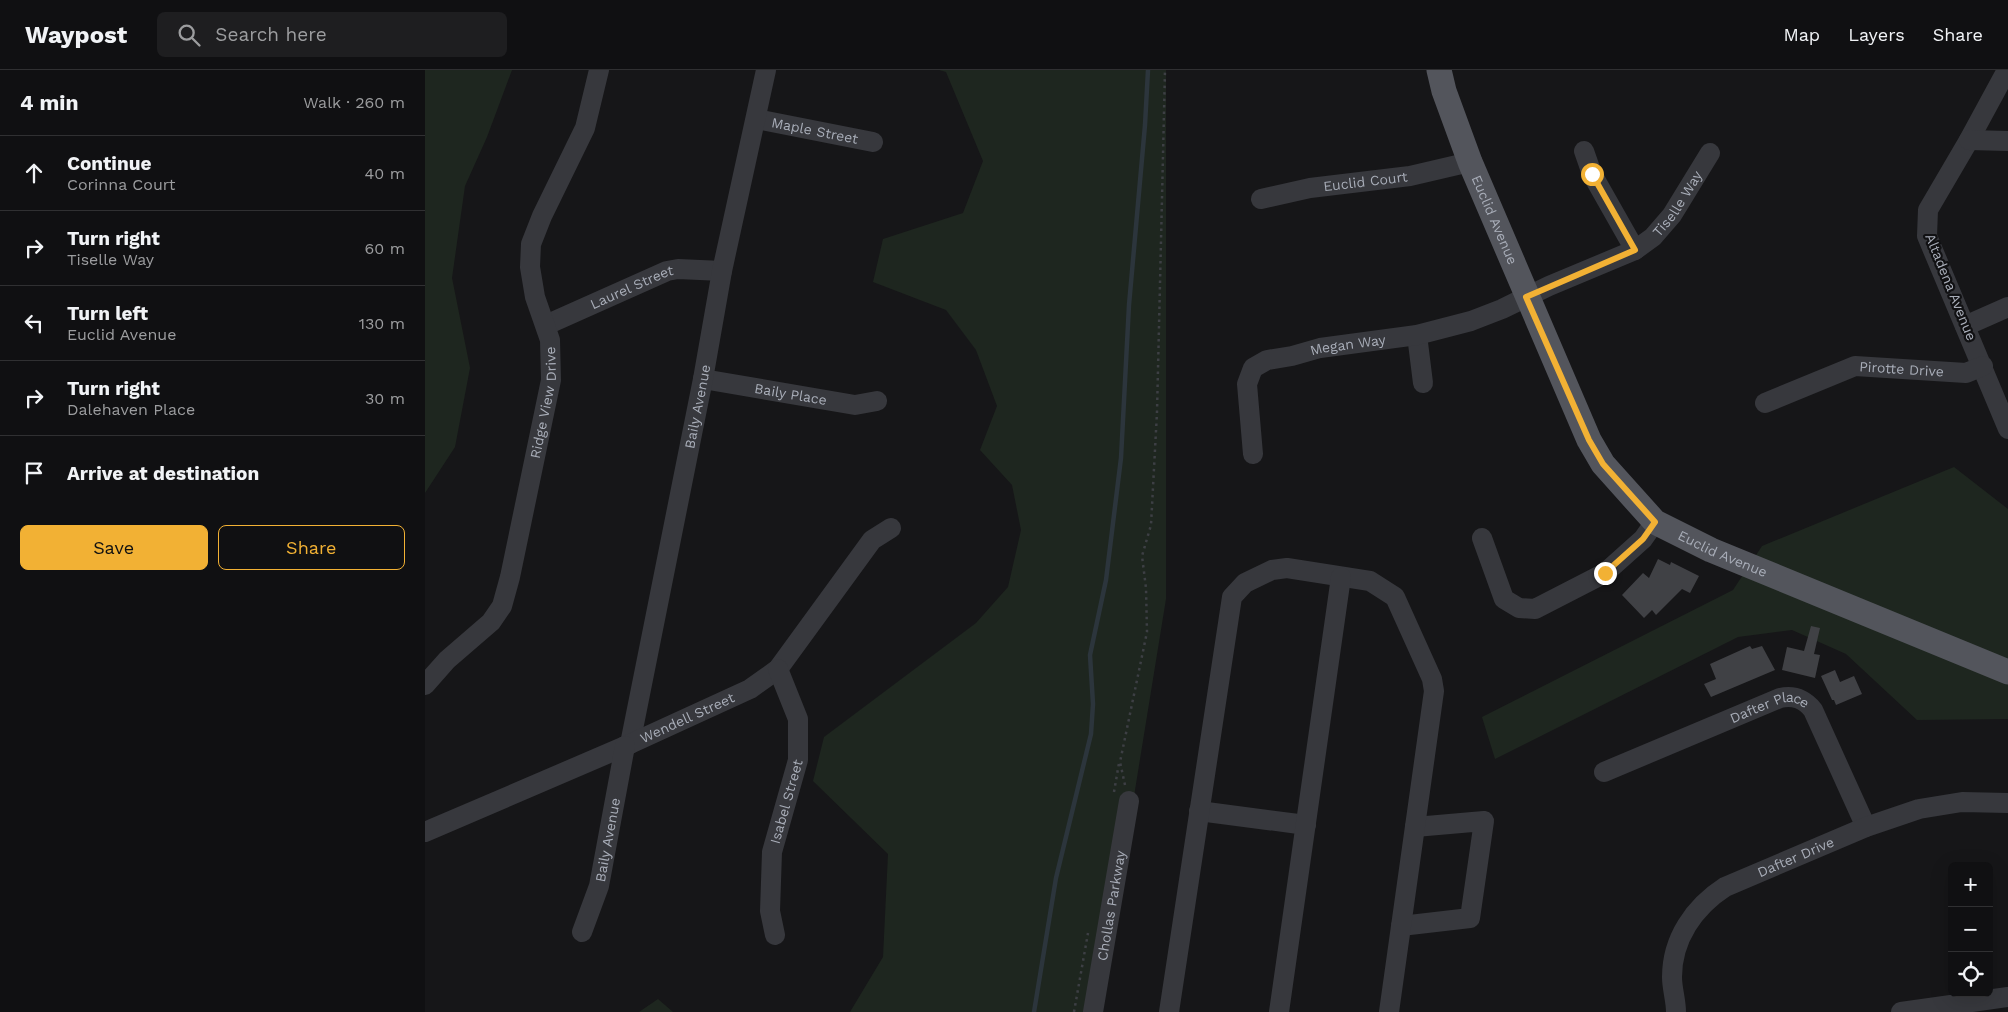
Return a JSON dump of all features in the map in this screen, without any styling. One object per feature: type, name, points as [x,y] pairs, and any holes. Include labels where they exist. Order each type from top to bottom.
[{"type":"main road","name":"Euclid Avenue","points":[[1439,70],[1444,91],[1470,162],[1526,297],[1589,440],[1603,464],[1655,522],[1711,550],[2008,672]]},
{"type":"street","name":"Ridge View Drive","points":[[425,686],[447,660],[491,622],[502,606],[510,577],[551,380],[550,340],[533,290],[530,267],[531,244],[542,216],[585,128],[599,70]]},
{"type":"street","name":"Baily Avenue","points":[[582,932],[599,886],[703,379],[722,271],[766,70]]},
{"type":"street","name":"Altadena Avenue","points":[[2007,70],[1928,210],[1927,236],[2008,429]]},
{"type":"street","name":"Maple Street","points":[[756,119],[873,142]]},
{"type":"street","points":[[1969,140],[2008,141]]},
{"type":"street","points":[[1584,151],[1592,174],[1635,250]]},
{"type":"street","name":"Tiselle Way","points":[[1526,297],[1635,250],[1653,237],[1672,215],[1710,153]]},
{"type":"street","name":"Euclid Court","points":[[1261,199],[1310,188],[1410,176],[1470,162]]},
{"type":"street","name":"Laurel Street","points":[[546,325],[667,271],[678,269],[722,271]]},
{"type":"street","name":"Megan Way","points":[[1253,454],[1247,384],[1253,368],[1267,360],[1292,356],[1320,348],[1417,335],[1471,321],[1526,297]]},
{"type":"street","points":[[1965,326],[2008,307]]},
{"type":"street","points":[[1417,335],[1423,383]]},
{"type":"street","name":"Pirotte Drive","points":[[1765,403],[1855,366],[1966,373],[1983,366]]},
{"type":"street","name":"Baily Place","points":[[703,379],[855,405],[877,401]]},
{"type":"street","points":[[1482,538],[1504,599],[1519,608],[1535,609],[1605,573],[1643,539],[1655,522]]},
{"type":"street","name":"Wendell Street","points":[[425,832],[628,745],[750,689],[778,669],[872,540],[891,528]]},
{"type":"street","points":[[1169,1012],[1232,597],[1245,583],[1272,570],[1287,568],[1370,580],[1395,597],[1431,678],[1434,691],[1389,1012]]},
{"type":"street","points":[[1279,1012],[1341,577]]},
{"type":"street","name":"Isabel Street","points":[[775,935],[770,910],[772,852],[798,760],[798,719],[778,669]]},
{"type":"street","name":"Dafter Place","points":[[1604,772],[1780,698],[1797,698],[1809,704],[1813,710],[1866,827]]},
{"type":"street","name":"Chollas Parkway","points":[[1093,1012],[1129,801]]},
{"type":"street","name":"Dafter Drive","points":[[1676,1012],[1672,976],[1677,947],[1688,923],[1704,902],[1725,887],[1866,827],[1919,809],[1962,802],[2008,804]]},
{"type":"street","points":[[1199,811],[1306,825]]},
{"type":"street","points":[[1401,926],[1470,918],[1484,821],[1415,827]]},
{"type":"street","points":[[1901,1012],[2008,997]]},
{"type":"path","points":[[1129,801],[1120,762],[1147,632],[1147,588],[1142,556],[1151,525],[1157,412],[1165,70]]},
{"type":"shaded area","points":[[425,70],[512,70],[487,137],[465,186],[452,278],[470,368],[455,447],[425,493]]},
{"type":"shaded area","points":[[939,70],[1166,70],[1166,599],[1099,1012],[850,1012],[883,957],[888,854],[813,781],[824,737],[976,623],[1008,587],[1021,530],[1012,485],[980,450],[997,406],[976,350],[946,310],[873,282],[883,239],[963,213],[983,161],[946,72]]},
{"type":"shaded area","points":[[1954,467],[2008,509],[2008,719],[1917,720],[1846,654],[1792,630],[1738,637],[1495,759],[1482,717],[1733,590],[1762,546]]},
{"type":"shaded area","points":[[658,999],[673,1012],[639,1012]]},
{"type":"building","points":[[1658,559],[1670,565],[1671,562],[1699,576],[1690,593],[1682,589],[1656,615],[1652,610],[1644,618],[1622,595],[1643,573],[1649,578]]},
{"type":"building","points":[[1811,626],[1820,628],[1814,654],[1820,655],[1815,678],[1782,670],[1787,647],[1804,651]]},
{"type":"building","points":[[1750,646],[1752,649],[1762,646],[1775,670],[1711,697],[1704,684],[1716,679],[1710,664]]},
{"type":"building","points":[[1835,670],[1840,682],[1854,676],[1862,694],[1836,705],[1821,676]]},
{"type":"waterway","points":[[1034,1012],[1056,878],[1091,734],[1093,704],[1090,655],[1106,580],[1121,458],[1129,305],[1148,70]]},
{"type":"route","points":[[1592,174],[1635,250],[1526,297],[1589,440],[1603,464],[1655,522],[1643,539],[1605,573]]}]
